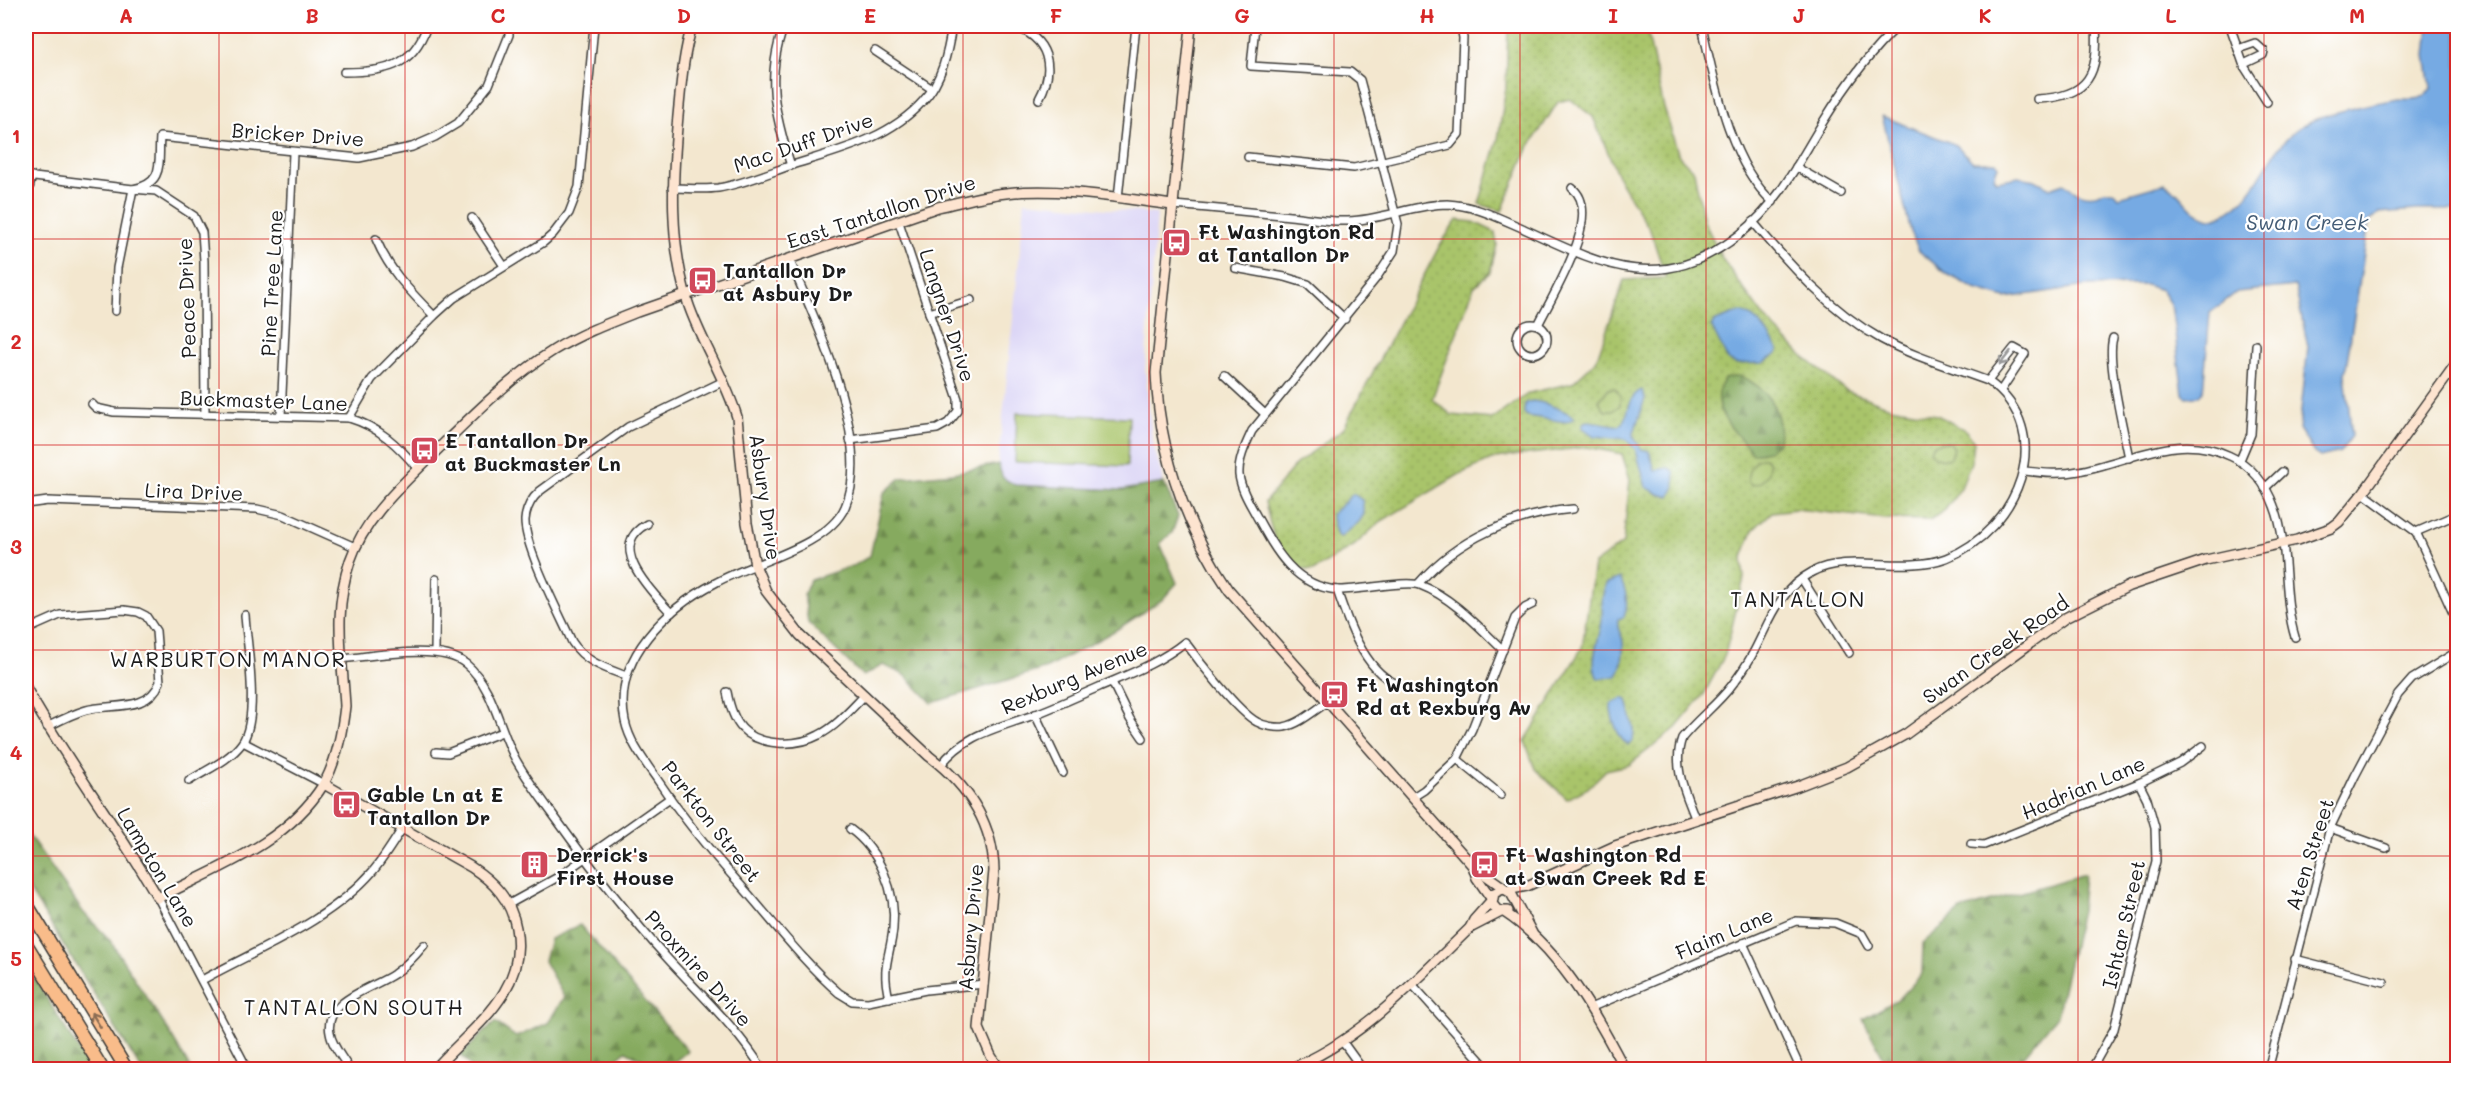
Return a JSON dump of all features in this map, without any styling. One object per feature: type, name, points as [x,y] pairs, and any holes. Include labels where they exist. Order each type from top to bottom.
[{"type":"highway","points":[[26,903],[127,1070]]},
{"type":"highway","points":[[26,944],[102,1070]]},
{"type":"street","points":[[344,72],[370,72],[393,66],[417,46],[427,26]]},
{"type":"street","name":"Bricker Drive","points":[[133,189],[148,185],[157,176],[160,137],[293,153],[359,158],[390,153],[435,137],[458,123],[489,85],[509,35],[509,26]]},
{"type":"street","points":[[349,418],[372,379],[434,316],[454,298],[553,234],[575,201],[582,169],[594,26]]},
{"type":"street","name":"Asbury Drive","points":[[692,26],[684,63],[672,188],[674,236],[686,295],[734,408],[740,434],[747,523],[755,565],[766,591],[800,635],[957,780],[973,801],[992,846],[994,893],[979,1028],[990,1056],[1000,1070]]},
{"type":"street","points":[[784,26],[776,50],[773,84],[776,117],[791,166]]},
{"type":"street","name":"Mac Duff Drive","points":[[672,188],[720,187],[862,142],[893,127],[923,101],[932,89],[946,58],[952,26]]},
{"type":"street","points":[[1013,26],[1034,36],[1048,60],[1047,84],[1039,99]]},
{"type":"street","points":[[1118,198],[1136,26]]},
{"type":"street","points":[[1191,26],[1156,373],[1159,414],[1172,471],[1194,528],[1229,591],[1473,866],[1514,900],[1532,933],[1557,961],[1590,1008],[1625,1070]]},
{"type":"street","points":[[1255,26],[1251,66],[1350,72],[1358,77],[1365,91],[1381,163],[1398,224],[1394,251],[1345,319],[1252,431],[1241,461],[1239,475],[1248,500],[1286,564],[1313,583],[1337,590],[1418,584],[1457,608],[1503,650]]},
{"type":"street","points":[[1248,158],[1354,168],[1446,147],[1457,140],[1459,134],[1463,38],[1461,26]]},
{"type":"street","points":[[1702,26],[1717,91],[1738,151],[1756,184],[1773,202]]},
{"type":"street","points":[[1172,205],[1345,222],[1396,215],[1446,204],[1491,214],[1574,252],[1617,267],[1635,270],[1663,269],[1695,261],[1714,251],[1742,233],[1773,202],[1845,88],[1872,52],[1898,26]]},
{"type":"street","points":[[2037,99],[2056,98],[2068,94],[2088,81],[2097,57],[2097,26]]},
{"type":"street","points":[[2230,26],[2244,64],[2267,102]]},
{"type":"street","points":[[2238,49],[2255,43],[2264,51],[2263,55],[2244,64]]},
{"type":"street","points":[[875,51],[932,89]]},
{"type":"street","name":"Pine Tree Lane","points":[[281,416],[293,153]]},
{"type":"street","points":[[1796,167],[1841,193]]},
{"type":"street","points":[[26,201],[29,176]]},
{"type":"street","name":"Peace Drive","points":[[29,176],[156,191],[194,216],[202,232],[204,261],[205,414]]},
{"type":"street","points":[[1538,325],[1574,252],[1580,232],[1583,210],[1580,195],[1572,188]]},
{"type":"street","points":[[115,311],[117,268],[133,189]]},
{"type":"street","name":"East Tantallon Drive","points":[[158,898],[279,833],[307,806],[324,784],[341,734],[345,705],[339,635],[340,599],[355,547],[378,511],[418,469],[484,405],[554,351],[606,324],[947,205],[1007,193],[1054,191],[1172,205]]},
{"type":"street","points":[[472,218],[504,266]]},
{"type":"street","name":"Langner Drive","points":[[850,440],[937,429],[948,423],[958,411],[958,399],[899,222]]},
{"type":"street","points":[[1695,818],[1679,773],[1678,748],[1682,738],[1731,687],[1752,656],[1780,599],[1812,572],[1834,565],[1916,566],[1956,554],[1992,527],[2010,501],[2024,471],[2026,448],[2023,428],[2014,408],[2001,390],[1988,381],[1896,346],[1847,317],[1812,287],[1752,222]]},
{"type":"street","points":[[376,239],[382,255],[397,277],[434,316]]},
{"type":"street","name":"Parkton Street","points":[[789,260],[831,360],[850,440],[850,489],[844,510],[821,534],[755,565],[730,574],[703,589],[671,613],[641,645],[626,675],[624,708],[627,729],[636,748],[669,798],[721,864],[829,985],[852,1001],[868,1002],[926,990],[984,984]]},
{"type":"street","points":[[1235,268],[1285,277],[1308,284],[1345,319]]},
{"type":"street","points":[[929,313],[971,300]]},
{"type":"street","points":[[1526,325],[1538,325],[1545,332],[1547,342],[1538,353],[1528,354],[1520,348],[1517,334],[1526,325]]},
{"type":"street","points":[[2114,338],[2112,349],[2117,402],[2129,458]]},
{"type":"street","points":[[2240,460],[2251,434],[2256,345]]},
{"type":"street","points":[[1988,381],[2009,352],[2014,348],[2018,349],[2025,354],[2001,390]]},
{"type":"street","name":"Swan Creek Road","points":[[1504,890],[1527,886],[1615,846],[1798,786],[1862,760],[1915,727],[2041,633],[2100,599],[2183,567],[2282,544],[2331,528],[2363,494],[2457,360]]},
{"type":"street","points":[[1224,376],[1265,414]]},
{"type":"street","points":[[626,675],[588,660],[578,652],[572,642],[532,551],[525,526],[527,509],[530,501],[540,491],[603,444],[638,422],[724,381]]},
{"type":"street","name":"Buckmaster Lane","points":[[92,404],[96,408],[114,412],[349,418],[365,423],[384,435],[418,469]]},
{"type":"street","points":[[2024,471],[2068,473],[2190,445],[2215,450],[2240,460],[2265,488],[2276,510],[2282,544],[2289,619],[2295,637]]},
{"type":"street","points":[[2265,488],[2282,472]]},
{"type":"street","points":[[2363,494],[2416,532],[2457,624]]},
{"type":"street","name":"Lira Drive","points":[[26,504],[48,501],[256,509],[283,516],[355,547]]},
{"type":"street","points":[[1418,584],[1436,564],[1466,542],[1491,530],[1535,516],[1573,509]]},
{"type":"street","points":[[2416,532],[2457,514]]},
{"type":"street","points":[[647,524],[642,526],[632,539],[630,548],[632,562],[640,577],[671,613]]},
{"type":"street","points":[[435,651],[436,579]]},
{"type":"street","points":[[1802,579],[1849,653]]},
{"type":"street","points":[[1337,590],[1365,656],[1378,673],[1395,683]]},
{"type":"street","points":[[1413,797],[1424,790],[1457,759],[1472,729],[1515,618],[1533,604]]},
{"type":"street","points":[[26,630],[56,616],[124,610],[146,616],[156,631],[160,682],[147,699],[138,703],[86,710],[47,727]]},
{"type":"street","points":[[189,780],[226,758],[243,742],[252,698],[245,615]]},
{"type":"street","name":"Rexburg Avenue","points":[[941,765],[954,750],[971,738],[1112,682],[1150,664],[1185,642],[1199,662],[1255,722],[1284,727],[1297,722],[1329,701]]},
{"type":"street","name":"Proxmire Drive","points":[[342,659],[435,651],[459,659],[474,672],[484,686],[502,732],[520,767],[583,858],[613,897],[742,1040],[763,1070]]},
{"type":"street","name":"Aten Street","points":[[2268,1070],[2330,828],[2398,695],[2412,679],[2457,651]]},
{"type":"street","points":[[1112,682],[1130,719],[1143,738]]},
{"type":"street","name":"Lampton Lane","points":[[26,688],[47,727],[121,836],[158,898],[248,1070]]},
{"type":"street","points":[[727,692],[735,718],[747,734],[757,740],[783,743],[803,741],[820,735],[841,719],[865,695]]},
{"type":"street","points":[[1035,714],[1063,773]]},
{"type":"street","points":[[436,752],[448,753],[502,732]]},
{"type":"street","points":[[243,742],[324,784],[486,877],[509,903],[515,920],[519,951],[510,984],[484,1018],[434,1070]]},
{"type":"street","name":"Hadrian Lane","points":[[1971,844],[1984,845],[2139,783],[2190,758],[2203,746]]},
{"type":"street","points":[[1457,759],[1501,795]]},
{"type":"street","name":"Ishtar Street","points":[[2091,1070],[2114,1029],[2156,861],[2155,827],[2148,799],[2139,783]]},
{"type":"street","points":[[509,903],[558,877],[669,798]]},
{"type":"street","points":[[2330,828],[2386,848]]},
{"type":"street","points":[[202,980],[315,919],[346,897],[373,870],[402,829]]},
{"type":"street","points":[[850,829],[874,856],[883,872],[891,895],[893,926],[884,968],[889,998]]},
{"type":"street","points":[[1473,866],[1495,909],[1532,933]]},
{"type":"street","name":"Swan Creek Road","points":[[1514,900],[1527,886]]},
{"type":"street","points":[[1470,928],[1494,893],[1504,890]]},
{"type":"street","points":[[1287,1070],[1316,1057],[1367,1023],[1412,984],[1470,928],[1512,908],[1514,900]]},
{"type":"street","name":"Flaim Lane","points":[[1590,1008],[1796,921],[1835,923],[1862,934],[1869,946]]},
{"type":"street","points":[[1743,943],[1801,1070]]},
{"type":"street","points":[[350,1070],[330,1033],[329,1026],[333,1013],[352,997],[394,974],[424,945]]},
{"type":"street","points":[[2295,959],[2384,982]]},
{"type":"street","points":[[1412,984],[1489,1070]]},
{"type":"street","points":[[1342,1041],[1363,1070]]},
{"type":"shaded area","points":[[1025,201],[1157,214],[1145,369],[1152,439],[1164,483],[1122,490],[1015,485],[1003,478],[998,464]]},
{"type":"green space","points":[[1508,26],[1646,26],[1664,108],[1679,156],[1694,171],[1704,221],[1723,260],[1764,317],[1800,354],[1845,390],[1890,407],[1937,415],[1965,430],[1974,441],[1972,460],[1961,488],[1945,510],[1930,520],[1885,519],[1796,509],[1772,512],[1753,530],[1742,560],[1744,578],[1725,655],[1704,694],[1676,728],[1629,765],[1606,770],[1588,788],[1567,799],[1535,769],[1525,741],[1582,648],[1594,564],[1623,543],[1630,480],[1622,454],[1587,447],[1496,458],[1460,474],[1380,522],[1355,545],[1313,571],[1294,566],[1282,553],[1271,528],[1265,502],[1296,464],[1343,429],[1440,245],[1457,220],[1474,222],[1495,232],[1497,245],[1490,272],[1474,287],[1432,399],[1452,415],[1492,419],[1529,393],[1572,383],[1596,361],[1624,280],[1666,278],[1650,230],[1620,181],[1593,117],[1570,99],[1558,102],[1528,149],[1502,211],[1479,204],[1498,139],[1506,87]]},
{"type":"green space","points":[[1739,376],[1758,386],[1771,401],[1775,411],[1780,431],[1779,442],[1768,451],[1753,454],[1724,418],[1720,409],[1718,392],[1724,379]]},
{"type":"green space","points":[[1615,388],[1620,395],[1620,405],[1613,411],[1605,411],[1599,401],[1608,389]]},
{"type":"green space","points":[[1017,413],[1129,417],[1127,466],[1015,462]]},
{"type":"green space","points":[[1946,442],[1954,448],[1951,458],[1939,458],[1930,450],[1933,445]]},
{"type":"green space","points":[[1765,458],[1769,463],[1768,474],[1760,483],[1752,485],[1748,481],[1749,471],[1753,464]]},
{"type":"green space","points":[[998,464],[1003,478],[1015,485],[1122,490],[1164,483],[1178,516],[1172,533],[1160,543],[1177,583],[1162,600],[1116,630],[1047,668],[932,703],[905,675],[883,665],[863,676],[808,623],[804,594],[810,580],[855,565],[870,556],[884,493],[901,478],[953,473]]},
{"type":"green space","points":[[26,831],[83,912],[109,939],[191,1069],[141,1069],[26,885]]},
{"type":"green space","points":[[2084,874],[2081,911],[2057,1016],[2013,1069],[1889,1069],[1863,1019],[1900,998],[1922,974],[1923,943],[1961,910]]},
{"type":"green space","points":[[580,925],[688,1051],[665,1069],[660,1069],[626,1051],[606,1069],[473,1069],[461,1055],[495,1022],[516,1037],[548,1023],[564,997],[544,961],[550,939]]},
{"type":"green space","points":[[26,964],[90,1069],[26,1069]]},
{"type":"water","name":"Swan Creek","points":[[2429,26],[2457,26],[2457,210],[2379,213],[2369,222],[2345,374],[2352,436],[2340,452],[2320,457],[2314,453],[2299,429],[2308,347],[2295,286],[2237,292],[2210,313],[2203,392],[2199,396],[2186,397],[2183,394],[2172,311],[2161,290],[2146,285],[2086,286],[2005,298],[1975,289],[1947,274],[1919,251],[1911,232],[1882,116],[1956,145],[1973,162],[1996,162],[1998,166],[1994,177],[1997,181],[2018,177],[2035,180],[2050,188],[2064,183],[2082,194],[2093,195],[2103,191],[2114,191],[2119,197],[2164,184],[2177,192],[2195,211],[2210,219],[2228,212],[2242,201],[2281,145],[2293,132],[2309,122],[2352,108],[2398,99],[2418,99],[2426,94],[2431,89],[2426,55]]},
{"type":"water","points":[[1740,312],[1752,317],[1762,326],[1778,349],[1777,354],[1763,363],[1736,364],[1728,360],[1711,326],[1716,321]]},
{"type":"water","points":[[1642,390],[1645,398],[1633,436],[1641,449],[1649,451],[1655,470],[1669,468],[1674,471],[1675,486],[1670,497],[1646,487],[1636,450],[1626,439],[1594,436],[1582,427],[1584,422],[1589,421],[1620,426],[1633,397]]},
{"type":"water","points":[[1532,401],[1555,407],[1575,418],[1566,422],[1527,416],[1524,413],[1525,403]]},
{"type":"water","points":[[1353,494],[1362,500],[1364,514],[1359,522],[1341,537],[1337,536],[1331,515]]},
{"type":"water","points":[[1620,578],[1627,601],[1624,617],[1618,619],[1623,655],[1617,676],[1598,679],[1594,657],[1602,621],[1603,592],[1607,583]]},
{"type":"water","points":[[1623,698],[1627,700],[1634,729],[1633,741],[1628,745],[1618,732],[1611,709],[1611,704]]},
{"type":"place","name":"Ft Washington Rd at Tantallon Dr","points":[[1177,242]]},
{"type":"place","name":"Tantallon Dr at Asbury Dr","points":[[702,281]]},
{"type":"place","name":"E Tantallon Dr at Buckmaster Ln","points":[[424,451]]},
{"type":"place","name":"Ft Washington Rd at Rexburg Av","points":[[1335,695]]},
{"type":"place","name":"Gable Ln at E Tantallon Dr","points":[[346,805]]},
{"type":"place","name":"Derrick's First House","points":[[535,865]]},
{"type":"place","name":"Ft Washington Rd at Swan Creek Rd E","points":[[1484,865]]},
{"type":"district","name":"TANTALLON","points":[[1798,598]]},
{"type":"district","name":"WARBURTON MANOR","points":[[228,658]]},
{"type":"district","name":"TANTALLON SOUTH","points":[[354,1006]]}]
